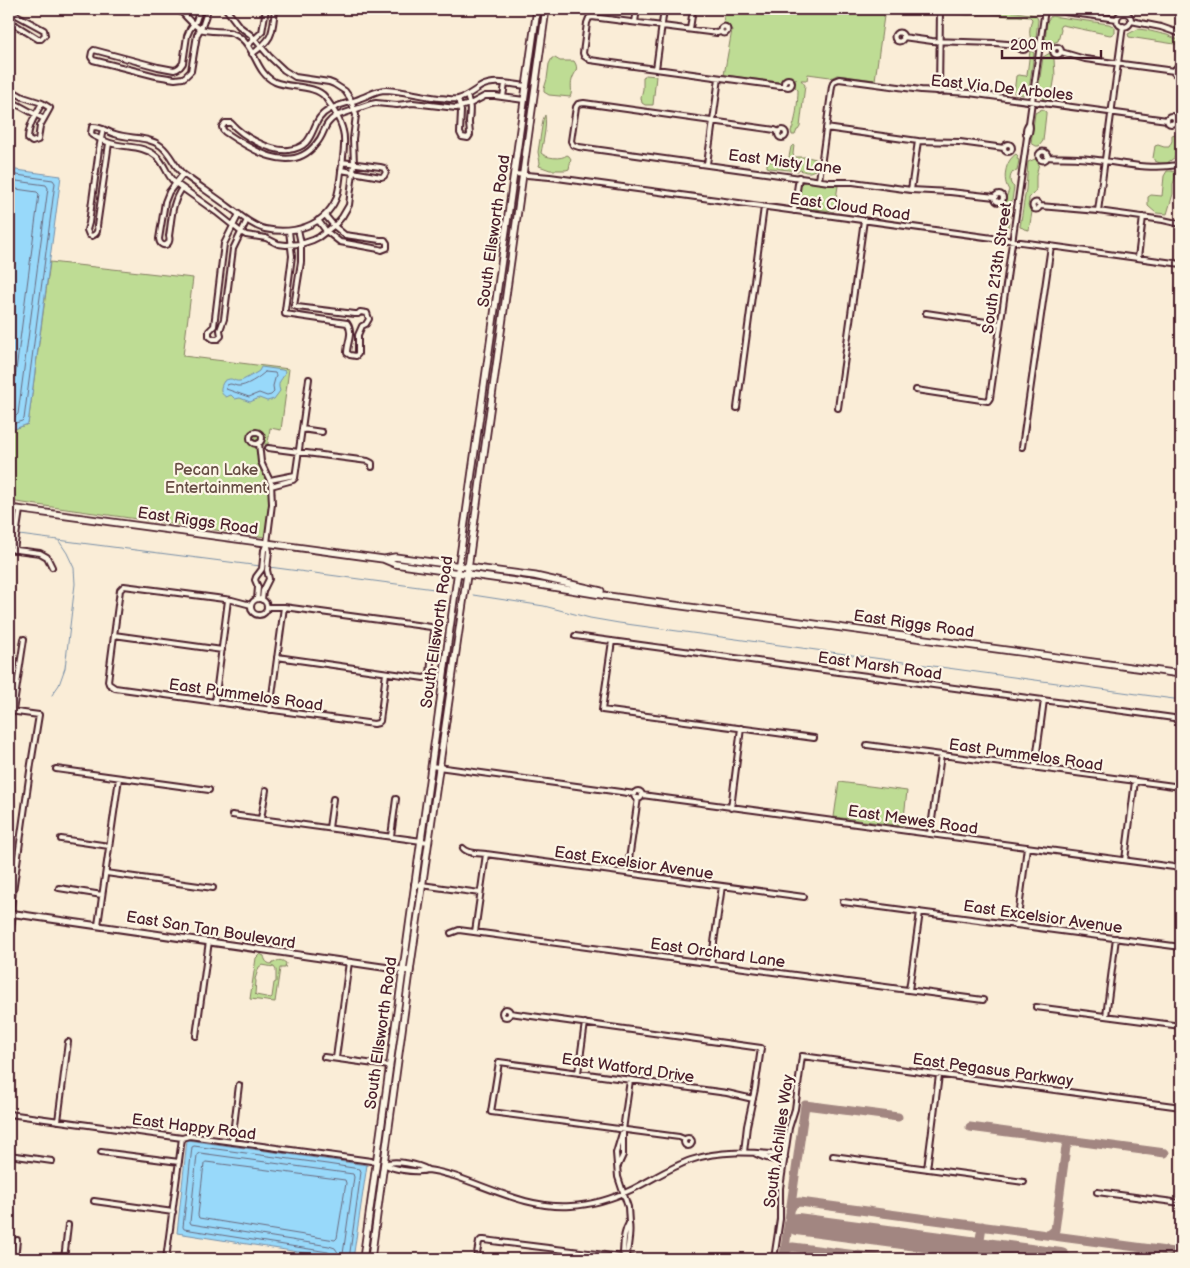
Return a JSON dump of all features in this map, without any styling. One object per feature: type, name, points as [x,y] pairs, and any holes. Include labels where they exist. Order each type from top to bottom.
[{"type":"main road","name":"South Ellsworth Road","points":[[363,1259],[537,9]]},
{"type":"main road","name":"South Ellsworth Road","points":[[372,1259],[410,971],[546,9]]},
{"type":"main road","points":[[527,86],[530,92],[529,103],[531,112]]},
{"type":"main road","points":[[498,290],[506,290]]},
{"type":"main road","points":[[486,374],[494,375]]},
{"type":"main road","name":"East Riggs Road","points":[[9,508],[383,559],[394,564],[458,573],[468,571]]},
{"type":"main road","name":"East Riggs Road","points":[[383,559],[395,557],[458,566],[468,571],[642,600],[1181,674]]},
{"type":"street","points":[[178,9],[201,29],[229,32],[239,37],[248,45],[259,68],[270,79],[280,84],[310,89],[325,96],[344,134],[341,170],[337,194],[332,206],[318,220],[298,230],[264,229],[247,220],[183,174],[176,167],[167,151],[155,142],[116,135],[95,127],[91,130],[92,135],[109,143],[134,147],[155,154],[163,164],[169,178],[241,232],[266,238],[278,244],[291,246],[313,240],[334,226],[342,217],[349,204],[354,164],[353,139],[356,115],[353,106],[345,91],[334,84],[300,78],[290,74],[275,63],[255,40],[239,26],[226,9]]},
{"type":"street","points":[[200,9],[196,21],[187,36],[182,65],[177,69],[158,67],[94,50],[90,57],[93,60],[135,71],[180,79],[191,70],[196,39],[208,9]]},
{"type":"street","points":[[248,45],[260,35],[263,29],[266,9]]},
{"type":"street","points":[[252,54],[271,36],[275,9]]},
{"type":"street","points":[[635,22],[637,9]]},
{"type":"street","points":[[656,69],[664,9]]},
{"type":"street","points":[[690,29],[693,9]]},
{"type":"street","points":[[939,92],[940,9]]},
{"type":"street","points":[[1044,9],[1117,19]]},
{"type":"street","name":"South 213th Street","points":[[916,390],[988,401],[990,398],[1030,126],[1044,9]]},
{"type":"street","points":[[9,11],[44,30],[45,35],[38,39],[9,21]]},
{"type":"street","points":[[1117,19],[1125,11],[1131,21]]},
{"type":"street","points":[[720,32],[595,17],[589,18],[587,23],[583,53],[590,60],[785,86]]},
{"type":"street","points":[[1117,19],[1119,24],[1123,26]]},
{"type":"street","points":[[1123,26],[1131,21]]},
{"type":"street","points":[[1131,21],[1161,27],[1181,34]]},
{"type":"street","points":[[1098,211],[1123,26]]},
{"type":"street","points":[[903,38],[940,42],[1019,45]]},
{"type":"street","points":[[1061,52],[1085,59],[1174,71],[1178,67],[1181,71]]},
{"type":"street","points":[[126,68],[129,60]]},
{"type":"street","points":[[135,71],[138,62]]},
{"type":"street","points":[[182,65],[191,70]]},
{"type":"street","points":[[177,69],[180,79]]},
{"type":"street","points":[[706,164],[719,78]]},
{"type":"street","name":"East Via De Arboles","points":[[826,128],[832,86],[834,81],[839,79],[939,92],[969,93],[1167,120]]},
{"type":"street","points":[[525,100],[485,96],[470,104],[452,108],[414,103],[397,105],[376,103],[353,106],[342,105],[334,112],[326,124],[320,140],[314,148],[294,159],[283,159],[264,154],[243,144],[223,130],[222,127],[228,122],[254,140],[273,148],[292,150],[308,140],[322,113],[334,112],[345,113],[353,106],[372,93],[383,90],[458,99],[467,96],[490,82],[527,86]]},
{"type":"street","points":[[503,97],[505,84]]},
{"type":"street","points":[[9,89],[23,97],[42,103],[50,108],[38,130],[38,140],[32,142],[28,136],[31,125],[42,103]]},
{"type":"street","points":[[458,99],[460,107],[460,133],[462,137],[468,138],[470,135],[471,111],[467,96]]},
{"type":"street","points":[[9,100],[44,119]]},
{"type":"street","name":"East Misty Lane","points":[[713,122],[584,103],[578,104],[575,111],[571,138],[572,144],[579,147],[835,182],[853,182],[911,190],[995,197]]},
{"type":"street","points":[[713,122],[779,132]]},
{"type":"street","points":[[819,180],[826,128],[918,141],[960,142],[1004,148]]},
{"type":"street","points":[[103,129],[87,230],[88,235],[92,236],[98,231],[109,143]]},
{"type":"street","points":[[911,190],[918,141]]},
{"type":"street","points":[[283,150],[283,159]]},
{"type":"street","points":[[292,150],[294,159]]},
{"type":"street","points":[[1047,157],[1078,158],[1151,168],[1178,165]]},
{"type":"street","points":[[341,170],[381,177],[386,172],[384,168],[380,167],[342,162]]},
{"type":"street","points":[[182,188],[173,206],[170,240],[165,245],[159,242],[159,239],[165,202],[169,192],[183,174]]},
{"type":"street","name":"East Cloud Road","points":[[514,174],[550,177],[1181,264]]},
{"type":"street","points":[[794,211],[799,177]]},
{"type":"street","points":[[1040,206],[1098,211],[1181,224]]},
{"type":"street","points":[[737,408],[764,207]]},
{"type":"street","points":[[240,214],[224,244],[214,326],[209,331],[209,336],[213,340],[218,339],[220,336],[233,249],[247,220]]},
{"type":"street","points":[[318,220],[326,231],[342,244],[382,250],[387,248],[385,240],[348,236],[334,226],[325,215]]},
{"type":"street","points":[[1138,258],[1143,217]]},
{"type":"street","points":[[838,408],[864,220]]},
{"type":"street","points":[[289,231],[292,256],[285,314],[347,323],[350,328],[351,339],[347,353],[350,356],[356,356],[358,354],[357,342],[359,331],[369,319],[366,313],[360,312],[355,314],[294,306],[301,262],[298,230]]},
{"type":"street","points":[[1022,448],[1051,246]]},
{"type":"street","points":[[926,313],[1000,324]]},
{"type":"street","points":[[270,480],[293,480],[295,478],[309,379]]},
{"type":"street","points":[[302,429],[322,432]]},
{"type":"street","points":[[259,443],[261,462],[270,480],[272,504],[267,543],[264,550],[264,569],[269,580],[260,600]]},
{"type":"street","points":[[268,448],[368,461],[372,463],[372,467]]},
{"type":"street","points":[[271,486],[284,480]]},
{"type":"street","points":[[20,510],[15,542],[11,550],[40,553],[47,557],[52,567]]},
{"type":"street","points":[[260,600],[255,580],[264,569]]},
{"type":"street","points":[[222,650],[114,635],[120,590],[126,585],[251,605]]},
{"type":"street","points":[[215,702],[228,600]]},
{"type":"street","points":[[260,600],[266,603],[263,613],[258,614],[253,612],[251,605],[254,601],[260,600]]},
{"type":"street","points":[[266,607],[432,627],[434,630],[430,674],[424,678],[277,658]]},
{"type":"street","points":[[270,710],[284,608]]},
{"type":"street","name":"East Pummelos Road","points":[[114,635],[108,681],[115,688],[270,710],[378,723],[380,721],[386,673]]},
{"type":"street","name":"East Marsh Road","points":[[575,636],[1181,720]]},
{"type":"street","points":[[9,944],[11,913],[39,715],[11,711],[24,639]]},
{"type":"street","points":[[612,641],[602,710],[814,738]]},
{"type":"street","points":[[1035,767],[1044,700]]},
{"type":"street","points":[[731,808],[741,728]]},
{"type":"street","name":"East Pummelos Road","points":[[867,745],[1181,787]]},
{"type":"street","points":[[930,834],[941,755]]},
{"type":"street","name":"East Mewes Road","points":[[431,766],[636,796],[636,792],[639,791],[642,795],[731,808],[1181,868]]},
{"type":"street","points":[[56,769],[209,790]]},
{"type":"street","points":[[98,925],[119,778]]},
{"type":"street","points":[[1125,860],[1135,781]]},
{"type":"street","points":[[261,819],[266,790]]},
{"type":"street","points":[[628,873],[636,796],[641,798],[642,795]]},
{"type":"street","points":[[391,836],[396,799]]},
{"type":"street","points":[[329,828],[334,800]]},
{"type":"street","points":[[232,815],[429,842]]},
{"type":"street","points":[[61,839],[109,846]]},
{"type":"street","points":[[1017,925],[1027,847]]},
{"type":"street","name":"East Excelsior Avenue","points":[[463,848],[470,852],[804,897]]},
{"type":"street","points":[[475,932],[486,854]]},
{"type":"street","points":[[106,873],[213,888]]},
{"type":"street","points":[[414,884],[480,894]]},
{"type":"street","points":[[711,964],[722,886]]},
{"type":"street","points":[[59,888],[102,895]]},
{"type":"street","name":"East Excelsior Avenue","points":[[843,902],[1181,947]]},
{"type":"street","points":[[909,990],[920,912]]},
{"type":"street","name":"East San Tan Boulevard","points":[[11,913],[410,971]]},
{"type":"street","name":"East Orchard Lane","points":[[451,933],[459,930],[475,932],[983,1000]]},
{"type":"street","points":[[1106,1016],[1116,938]]},
{"type":"street","points":[[196,1036],[209,941]]},
{"type":"street","points":[[336,1058],[349,962]]},
{"type":"street","points":[[1036,1007],[1181,1026]]},
{"type":"street","points":[[510,1013],[761,1048],[744,1152]]},
{"type":"street","points":[[578,1073],[585,1024]]},
{"type":"street","points":[[58,1121],[68,1042]]},
{"type":"street","points":[[324,1056],[389,1066]]},
{"type":"street","name":"East Pegasus Parkway","points":[[802,1056],[1181,1107]]},
{"type":"street","name":"South Achilles Way","points":[[774,1259],[789,1128],[795,1109],[802,1056]]},
{"type":"street","name":"East Watford Drive","points":[[623,1130],[491,1112],[498,1062],[727,1093],[753,1100]]},
{"type":"street","points":[[927,1169],[940,1075]]},
{"type":"street","points":[[625,1257],[623,1253],[626,1241],[630,1237],[628,1207],[618,1177],[618,1166],[623,1155],[620,1151],[624,1137],[623,1130],[630,1080]]},
{"type":"street","points":[[232,1142],[240,1085]]},
{"type":"street","name":"East Happy Road","points":[[9,1114],[182,1138],[189,1136],[376,1163]]},
{"type":"street","points":[[623,1130],[679,1137],[684,1140]]},
{"type":"street","points":[[166,1259],[182,1138]]},
{"type":"street","points":[[101,1152],[180,1162]]},
{"type":"street","points":[[384,1164],[390,1162],[421,1166],[515,1199],[540,1205],[562,1206],[583,1205],[623,1194],[692,1159],[720,1153],[744,1152],[781,1154],[785,1158]]},
{"type":"street","points":[[9,1155],[52,1161]]},
{"type":"street","points":[[833,1156],[1024,1182]]},
{"type":"street","points":[[1097,1192],[1181,1203]]},
{"type":"street","points":[[94,1201],[173,1212]]},
{"type":"street","points":[[64,1259],[68,1225]]},
{"type":"street","points":[[14,1259],[17,1240]]},
{"type":"street","points":[[476,1259],[481,1240],[636,1259]]},
{"type":"green space","points":[[725,9],[885,9],[875,80],[837,75],[831,78],[808,74],[807,80],[801,80],[805,85],[800,127],[795,135],[792,135],[791,131],[797,105],[798,90],[795,87],[795,80],[797,79],[787,76],[779,82],[724,75],[732,30],[728,24],[723,23]]},
{"type":"green space","points":[[944,9],[996,9],[1036,15],[1038,20],[1035,46],[1030,37],[1032,19],[1030,17],[944,13]]},
{"type":"green space","points":[[1051,16],[1109,24],[1115,28],[1115,33],[1110,35],[1062,25],[1060,26],[1061,30],[1058,41],[1050,44],[1045,41],[1047,21]]},
{"type":"green space","points":[[1138,29],[1167,35],[1181,41],[1181,45],[1129,37],[1128,34]]},
{"type":"green space","points":[[1030,51],[1034,53],[1029,90],[1023,95],[1014,93],[1016,76],[1027,75]]},
{"type":"green space","points":[[1050,53],[1054,59],[1055,76],[1051,100],[1044,99],[1038,91],[1043,57]]},
{"type":"green space","points":[[552,58],[560,61],[574,61],[576,64],[577,69],[572,80],[570,97],[549,95],[544,92],[549,64]]},
{"type":"green space","points":[[646,75],[656,76],[653,105],[642,103],[643,77]]},
{"type":"green space","points":[[1042,109],[1046,112],[1043,141],[1039,146],[1036,146],[1031,143],[1035,113]]},
{"type":"green space","points":[[545,115],[541,153],[554,158],[569,156],[571,159],[569,169],[550,170],[539,166],[538,152]]},
{"type":"green space","points":[[1181,132],[1181,153],[1167,163],[1155,161],[1153,158],[1155,146],[1169,147],[1172,135]]},
{"type":"green space","points":[[793,145],[794,157],[816,159],[815,170],[806,172],[767,167],[769,161],[784,164],[788,162]]},
{"type":"green space","points":[[1016,154],[1019,160],[1017,171],[1013,172],[1010,178],[1010,182],[1014,187],[1008,227],[1001,226],[1003,210],[1006,207],[1004,203],[1009,190],[1005,176],[1007,166]]},
{"type":"green space","points":[[1035,159],[1039,163],[1036,176],[1036,190],[1029,198],[1028,206],[1032,212],[1029,230],[1020,227],[1028,162]]},
{"type":"green space","points":[[1167,171],[1175,172],[1173,194],[1167,214],[1156,213],[1148,206],[1148,197],[1151,195],[1162,196],[1164,176]]},
{"type":"green space","points":[[803,181],[838,186],[834,211],[800,208],[798,205],[801,183]]},
{"type":"green space","name":"Pecan Lake Entertainment","points":[[50,262],[193,278],[183,356],[289,369],[281,430],[270,428],[268,444],[263,444],[262,451],[264,464],[275,494],[270,495],[265,537],[9,501],[9,431],[28,424]]},
{"type":"green space","points":[[839,782],[907,791],[903,826],[834,817]]},
{"type":"green space","points":[[260,954],[264,956],[269,964],[280,960],[286,963],[285,968],[280,968],[275,1002],[250,999],[256,958]],"holes":[[[262,965],[274,967],[276,970],[276,982],[274,983],[272,997],[256,995],[255,979],[259,967]]]},
{"type":"water","points":[[9,169],[61,176],[28,424],[9,431]]},
{"type":"water","points":[[261,367],[285,371],[279,384],[280,391],[274,399],[267,401],[259,398],[250,402],[240,398],[235,399],[231,395],[226,397],[222,394],[221,388],[224,381],[231,379],[241,381],[258,372]]},
{"type":"water","points":[[187,1140],[367,1165],[353,1259],[177,1233]]},
{"type":"waterway","points":[[9,533],[15,534]]},
{"type":"waterway","points":[[19,535],[260,566]]},
{"type":"waterway","points":[[52,695],[59,685],[65,668],[75,584],[74,568],[59,541]]},
{"type":"waterway","points":[[269,567],[449,591]]},
{"type":"waterway","points":[[473,595],[544,606],[590,618],[619,623],[1181,700]]},
{"type":"taxiway","points":[[784,1255],[805,1105],[898,1117]]},
{"type":"taxiway","points":[[970,1127],[1165,1153]]},
{"type":"taxiway","points":[[1049,1235],[1055,1230],[1066,1147],[1069,1142],[1073,1141]]},
{"type":"taxiway","points":[[790,1210],[794,1203],[800,1202],[1181,1253]]},
{"type":"taxiway","points":[[977,1259],[982,1226]]},
{"type":"taxiway","points":[[784,1255],[788,1248],[793,1247],[888,1259]]},
{"type":"runway","points":[[797,1224],[1060,1259]]}]
